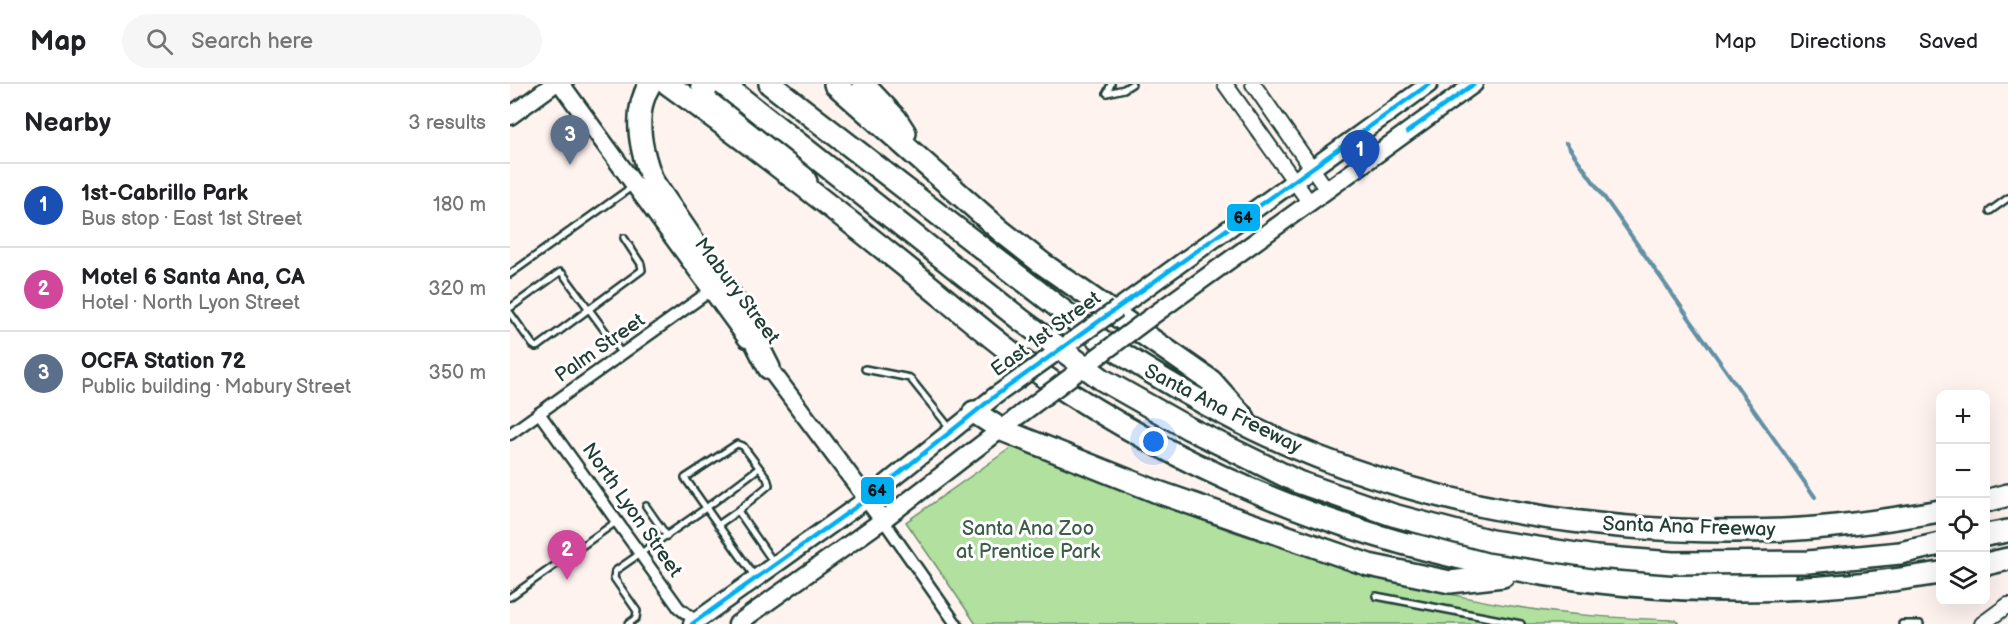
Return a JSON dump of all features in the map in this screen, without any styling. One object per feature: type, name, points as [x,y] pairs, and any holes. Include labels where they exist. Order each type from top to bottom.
[{"type":"highway","points":[[650,84],[641,108],[640,130],[642,147],[653,182],[737,304],[768,368]]},
{"type":"highway","points":[[668,84],[811,190],[1007,348],[1070,393],[1158,445],[1280,502],[1360,532],[1446,558],[1518,575],[1648,592],[1725,594],[1801,592],[1936,574]]},
{"type":"highway","points":[[702,84],[788,149],[811,190]]},
{"type":"highway","points":[[723,84],[1021,320],[1102,380],[1188,428],[1298,482],[1393,515],[1491,542],[1596,557],[1673,563],[1808,562],[1900,553],[1936,545]]},
{"type":"highway","points":[[744,84],[1029,314],[1110,370],[1193,420],[1302,471],[1395,504],[1493,528],[1596,546],[1673,551],[1806,550],[1897,540],[1936,533]]},
{"type":"highway","name":"Santa Ana Freeway","points":[[770,84],[1101,341],[1144,369],[1254,429],[1317,456],[1387,481],[1524,514],[1582,522],[1675,530],[1784,530],[1882,521],[1936,512]]},
{"type":"highway","points":[[835,84],[917,154],[1001,231],[1043,264],[1211,381],[1254,429]]},
{"type":"highway","points":[[862,84],[897,119],[917,154]]},
{"type":"highway","points":[[974,412],[1002,430],[1155,491],[1369,564],[1450,582],[1518,575]]},
{"type":"highway","points":[[1990,502],[2008,495]]},
{"type":"highway","points":[[1990,502],[2008,500]]},
{"type":"highway","points":[[1990,522],[2008,519]]},
{"type":"highway","points":[[1360,532],[1393,528],[1441,542],[1552,564],[1651,573],[1767,573],[1844,568],[1936,553]]},
{"type":"highway","points":[[1990,534],[2008,531]]},
{"type":"highway","points":[[1990,542],[2008,539]]},
{"type":"highway","points":[[1990,563],[2008,559]]},
{"type":"main road","points":[[510,116],[555,84]]},
{"type":"main road","name":"Mabury Street","points":[[561,84],[710,291],[882,520]]},
{"type":"main road","name":"East 1st Street","points":[[695,623],[867,499],[995,396],[1429,84]]},
{"type":"main road","points":[[737,624],[882,520],[1148,319],[1474,84]]},
{"type":"street","points":[[1225,84],[1310,203]]},
{"type":"street","points":[[1253,84],[1327,190]]},
{"type":"street","name":"Palm Street","points":[[510,434],[710,291]]},
{"type":"street","name":"North Lyon Street","points":[[539,413],[679,608],[695,623]]},
{"type":"street","points":[[882,520],[956,624]]},
{"type":"street","points":[[1982,624],[2008,605]]},
{"type":"lane","points":[[1111,84],[1107,93],[1124,89],[1132,84]]},
{"type":"lane","points":[[510,274],[635,186]]},
{"type":"lane","points":[[1990,211],[2008,198]]},
{"type":"lane","points":[[510,313],[536,347],[589,311],[642,270],[641,264],[624,238]]},
{"type":"lane","points":[[510,308],[560,272],[622,354]]},
{"type":"lane","points":[[865,369],[910,378],[951,430]]},
{"type":"lane","points":[[718,525],[769,485],[743,446],[737,444],[685,478],[718,525],[756,578]]},
{"type":"lane","points":[[628,624],[636,618],[637,610],[614,578],[615,571],[759,468]]},
{"type":"lane","points":[[646,506],[666,536]]},
{"type":"lane","points":[[738,511],[775,564]]},
{"type":"lane","points":[[510,597],[617,521]]},
{"type":"lane","points":[[1376,596],[1521,624]]},
{"type":"lane","points":[[1902,624],[1920,624]]},
{"type":"green space","name":"Santa Ana Zoo at Prentice Park","points":[[1012,447],[1237,533],[1376,576],[1482,601],[1518,607],[1577,615],[1676,620],[1679,624],[976,624],[906,522]]},
{"type":"waterway","points":[[1566,143],[1815,497]]},
{"type":"transit line","name":"64","points":[[692,624],[867,499],[995,396],[1429,84]]},
{"type":"transit line","name":"64","points":[[1407,132],[1474,84]]},
{"type":"place","name":"OCFA Station 72","points":[[570,165]]},
{"type":"place","name":"1st-Cabrillo Park","points":[[1360,180]]},
{"type":"place","name":"Motel 6 Santa Ana, CA","points":[[567,580]]}]
